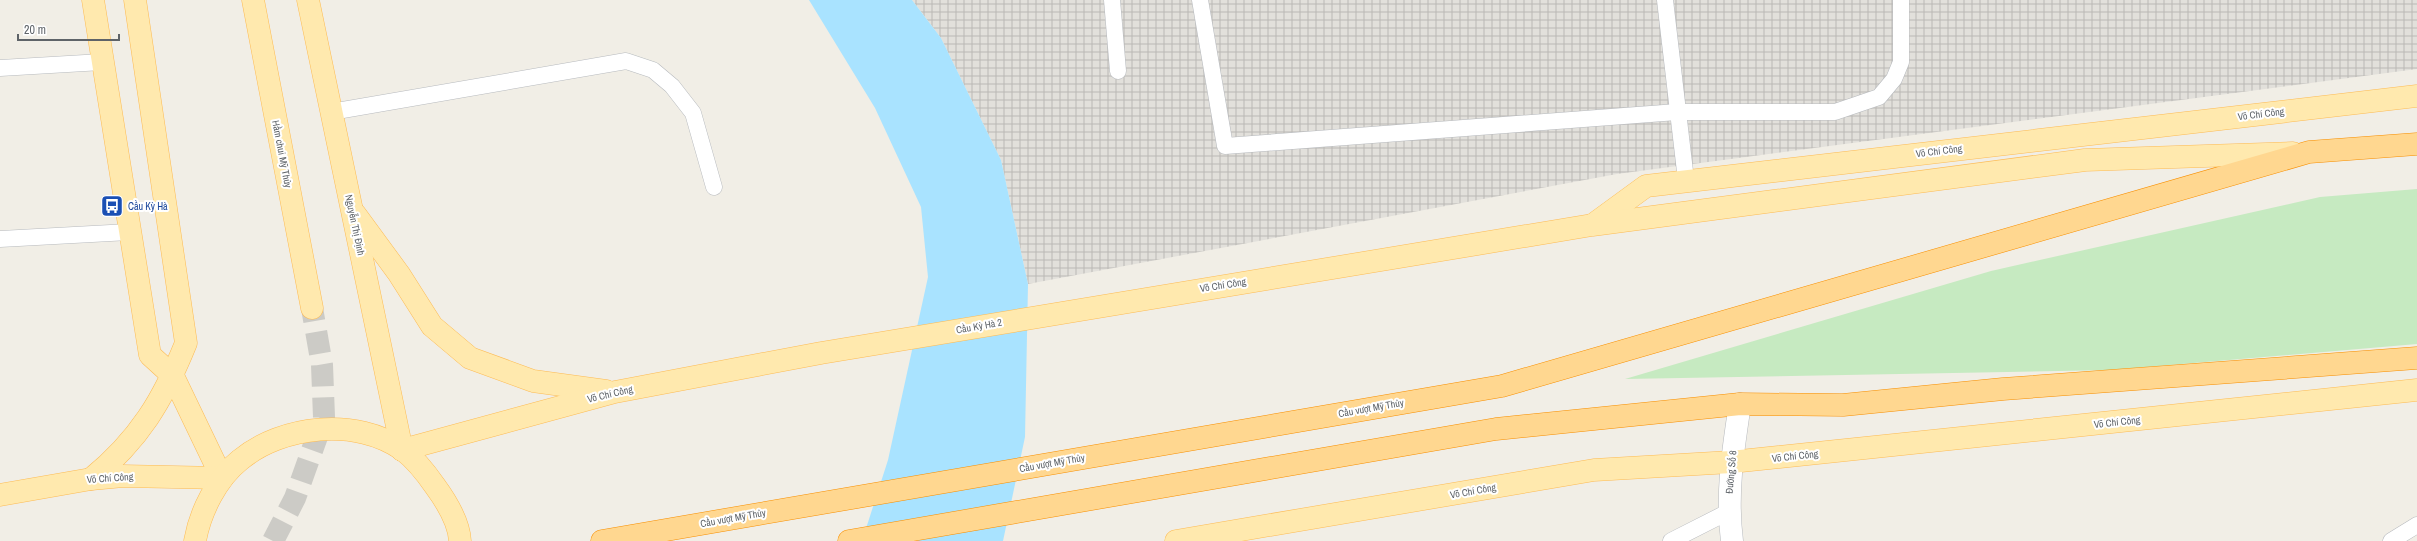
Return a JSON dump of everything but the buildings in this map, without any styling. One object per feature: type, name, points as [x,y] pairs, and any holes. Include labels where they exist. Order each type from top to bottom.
[{"type":"highway","name":"Võ Chí Công","points":[[1502,386],[2309,152],[2417,144]]},
{"type":"highway","points":[[849,541],[1496,429],[1740,404],[1843,405],[2003,388],[2417,358]]},
{"type":"highway","name":"Cầu vượt Mỹ Thủy","points":[[602,541],[1502,386]]},
{"type":"main road","points":[[93,0],[129,232],[150,355],[173,376],[222,478]]},
{"type":"main road","points":[[91,479],[111,462],[146,423],[173,376],[186,343],[135,0]]},
{"type":"main road","name":"Hầm chui Mỹ Thủy","points":[[252,0],[312,308]]},
{"type":"main road","name":"Nguyễn Thị Định","points":[[308,0],[402,450]]},
{"type":"main road","name":"Võ Chí Công","points":[[1592,225],[1646,186],[1686,180],[2417,96]]},
{"type":"main road","name":"Võ Chí Công","points":[[1138,299],[1592,225],[2085,160],[2309,152]]},
{"type":"main road","points":[[351,210],[399,274],[432,326],[470,358],[533,381],[615,392]]},
{"type":"main road","name":"Cầu Kỳ Hà 2","points":[[821,353],[1138,299]]},
{"type":"main road","name":"Võ Chí Công","points":[[402,450],[615,392],[821,353]]},
{"type":"main road","name":"Võ Chí Công","points":[[1176,541],[1594,470],[1730,462],[2417,390]]},
{"type":"main road","points":[[195,541],[204,510],[222,478],[240,459],[265,445],[293,433],[323,429],[353,431],[378,438],[402,450],[424,470],[446,501],[460,541]]},
{"type":"main road","name":"Võ Chí Công","points":[[0,495],[91,479],[123,476],[222,478]]},
{"type":"street","name":"Đường Số 8","points":[[1732,541],[1728,512],[1730,462],[1740,404]]},
{"type":"lane","points":[[1112,0],[1118,71]]},
{"type":"lane","points":[[1200,0],[1225,146],[1677,112],[1835,112],[1879,97],[1894,79],[1901,62],[1901,0]]},
{"type":"lane","points":[[1665,0],[1677,112],[1683,143],[1686,180]]},
{"type":"lane","points":[[331,112],[626,61],[653,70],[672,86],[693,113],[714,187]]},
{"type":"lane","points":[[0,68],[102,62]]},
{"type":"lane","points":[[0,240],[129,232]]},
{"type":"lane","points":[[1671,541],[1728,512]]},
{"type":"lane","points":[[2390,541],[2417,525]]},
{"type":"shaded area","points":[[912,0],[2417,0],[2417,69],[1617,174],[1028,284],[1001,160],[941,38]]},
{"type":"green space","points":[[2417,189],[2417,344],[2111,370],[1625,379],[1991,271],[2320,197]]},
{"type":"water","points":[[809,0],[912,0],[941,38],[1001,160],[1028,284],[1025,437],[1003,541],[862,541],[888,460],[928,277],[921,207],[875,108]]},
{"type":"tunnel","points":[[273,541],[295,498],[324,417],[322,365],[312,308]]},
{"type":"place","name":"Cầu Kỳ Hà","points":[[112,206]]}]
